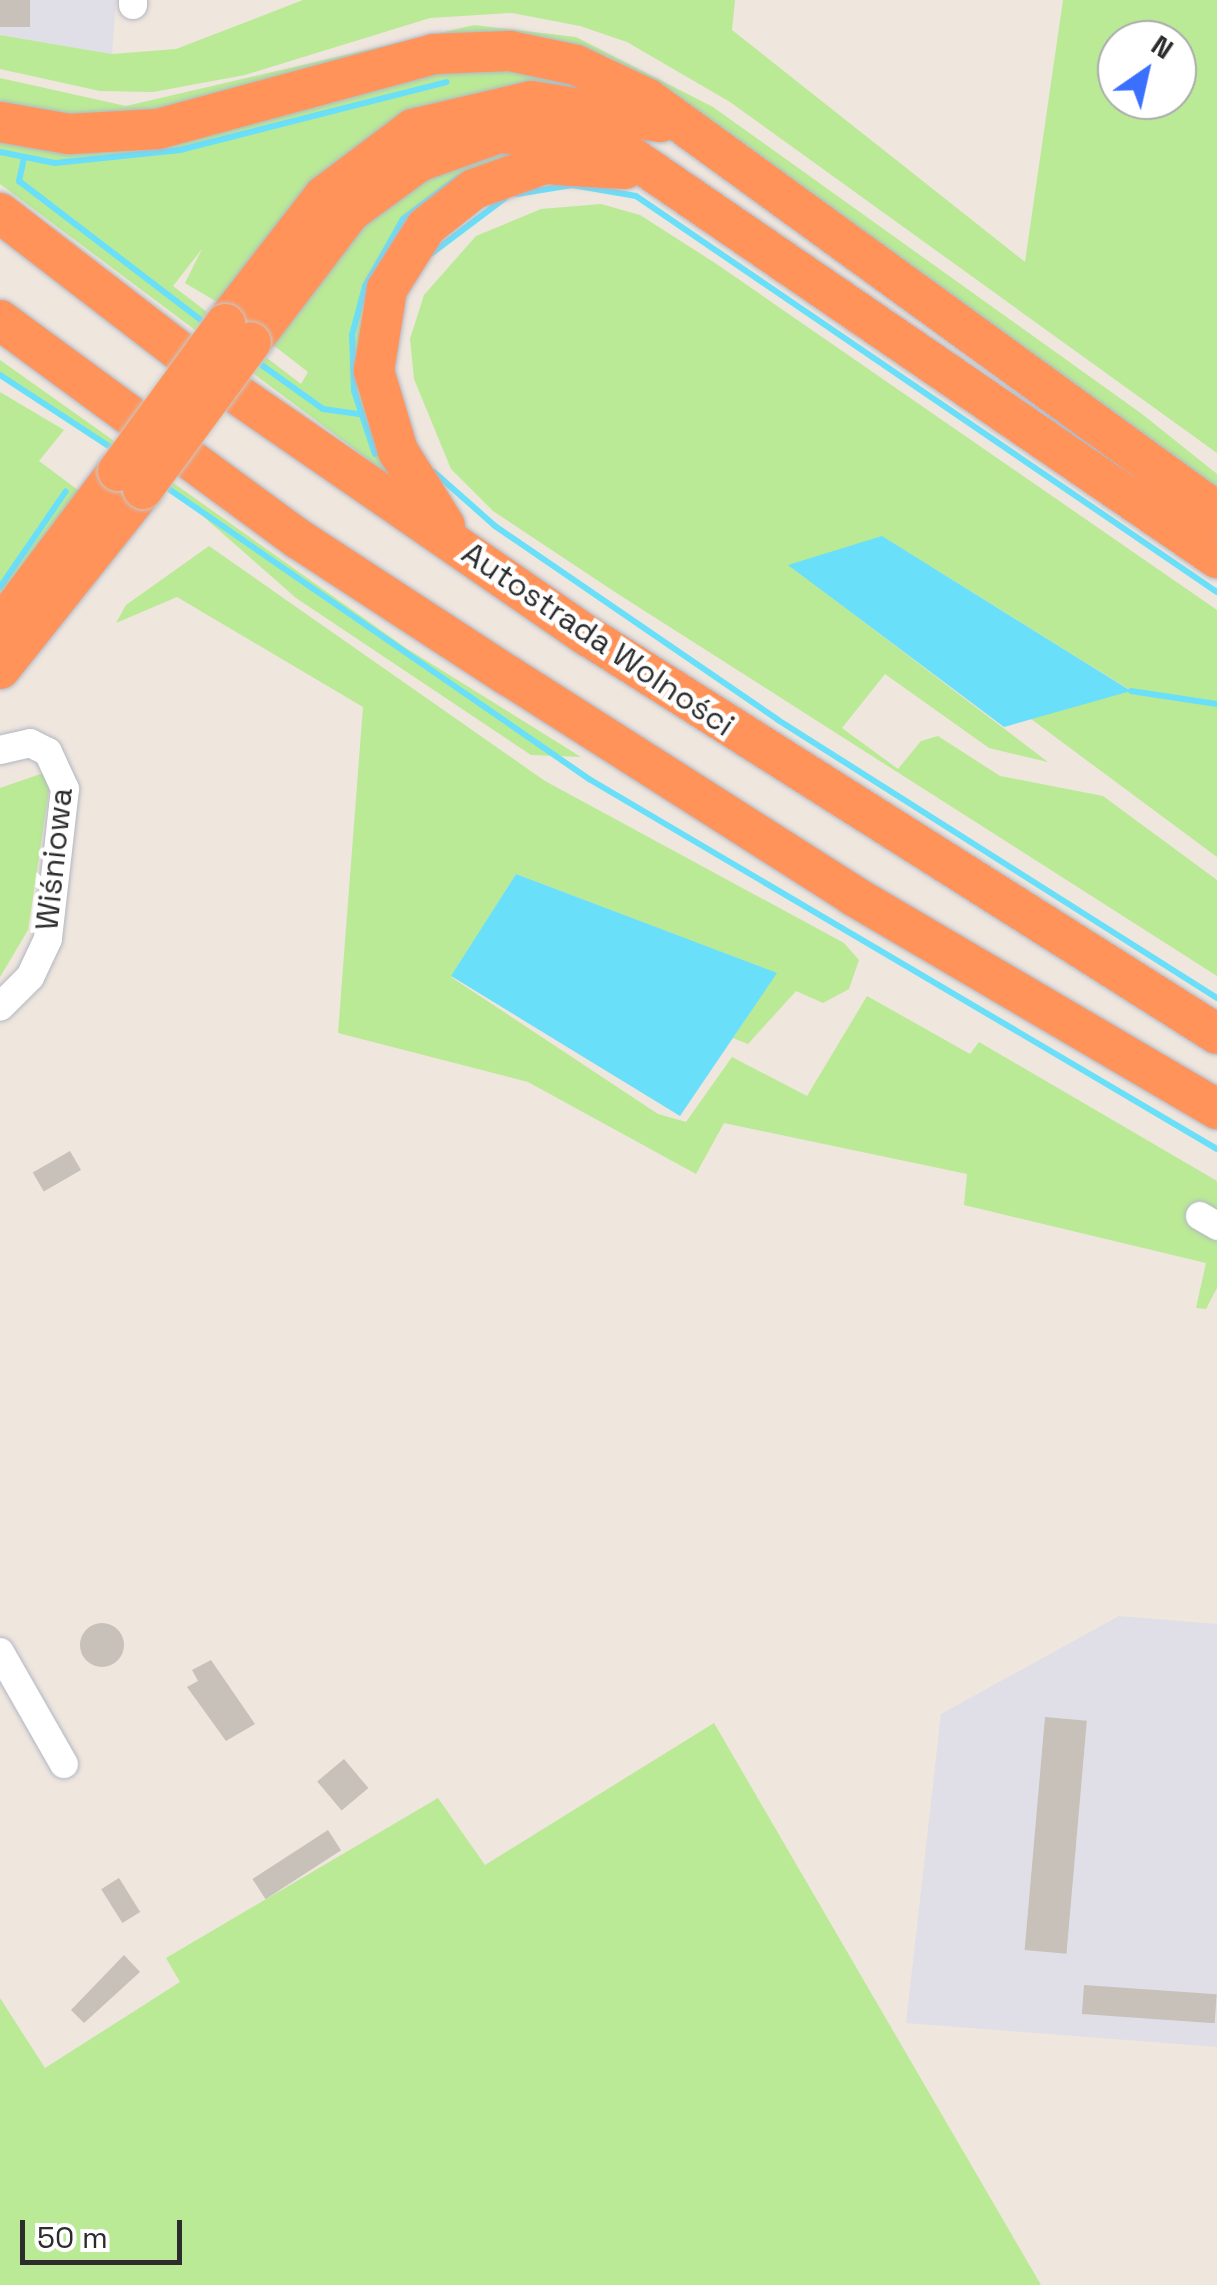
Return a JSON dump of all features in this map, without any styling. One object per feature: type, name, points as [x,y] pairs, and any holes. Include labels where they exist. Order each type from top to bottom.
[{"type":"highway","points":[[0,122],[69,134],[158,129],[434,54],[510,51],[607,76],[1217,512]]},
{"type":"highway","points":[[0,670],[238,333],[324,196],[413,129],[531,101],[679,127]]},
{"type":"highway","points":[[238,333],[350,212],[447,148],[499,133],[574,134],[632,150],[1217,558]]},
{"type":"highway","points":[[458,546],[398,452],[374,371],[387,289],[404,256],[448,205],[508,173],[576,162],[663,175]]},
{"type":"highway","name":"Autostrada Wolności","points":[[0,213],[458,546],[1217,1034]]},
{"type":"highway","points":[[7,330],[300,540],[508,676],[854,896],[1217,1109]]},
{"type":"highway","points":[[0,628],[131,480]]},
{"type":"street","name":"Wiśniowa","points":[[0,750],[30,743],[48,752],[64,790],[48,938],[30,977],[0,1007]]},
{"type":"street","points":[[0,1652],[64,1764]]},
{"type":"shaded area","points":[[0,0],[116,0],[112,54],[0,35]]},
{"type":"shaded area","points":[[1119,1616],[1217,1624],[1217,2047],[906,2023],[941,1714]]},
{"type":"green space","points":[[303,0],[735,0],[732,30],[1025,262],[1063,0],[1217,0],[1217,453],[730,102],[627,42],[580,26],[512,13],[430,18],[245,75],[153,92],[100,91],[0,69],[0,35],[112,54],[176,49]]},
{"type":"green space","points":[[474,25],[576,37],[713,107],[1142,414],[1217,474],[1217,488],[680,98],[608,57],[567,44],[92,119],[0,106],[0,78],[126,106]]},
{"type":"green space","points":[[489,64],[616,97],[529,88],[419,110],[222,305],[185,283],[202,249],[173,286],[301,384],[308,372],[268,341],[364,219],[457,157],[535,146],[542,153],[380,276],[401,484],[0,184],[0,136]]},
{"type":"green space","points":[[601,204],[640,215],[715,263],[1217,610],[1217,857],[1031,719],[1130,690],[883,537],[789,565],[1048,762],[989,748],[885,674],[842,728],[898,769],[921,741],[938,736],[1000,776],[1103,796],[1217,880],[1217,976],[618,594],[493,511],[451,469],[414,379],[410,339],[424,295],[476,236],[541,209]]},
{"type":"green space","points":[[0,360],[406,648],[581,757],[531,755],[296,598],[181,497],[0,378]]},
{"type":"green space","points":[[0,392],[64,430],[39,461],[82,493],[0,607]]},
{"type":"green space","points":[[209,546],[545,781],[844,943],[859,960],[849,989],[823,1003],[796,991],[748,1044],[733,1038],[776,973],[516,874],[451,977],[658,1114],[686,1122],[732,1057],[807,1096],[867,996],[970,1054],[979,1042],[1217,1181],[1217,1288],[1206,1309],[1196,1308],[1206,1263],[964,1205],[967,1174],[724,1123],[696,1174],[528,1082],[338,1033],[363,707],[177,597],[116,623],[126,605]]},
{"type":"green space","points":[[52,770],[28,930],[0,977],[0,788]]},
{"type":"green space","points":[[714,1723],[1041,2285],[0,2285],[0,1998],[45,2068],[180,1982],[166,1958],[438,1798],[485,1865]]},
{"type":"water","points":[[882,536],[1131,691],[1004,727],[788,565]]},
{"type":"water","points":[[516,874],[777,973],[680,1116],[451,976]]},
{"type":"building","points":[[0,0],[30,0],[30,27],[0,27]]},
{"type":"building","points":[[70,1151],[81,1170],[44,1192],[33,1172]]},
{"type":"building","points":[[102,1623],[118,1629],[124,1645],[118,1661],[102,1667],[86,1661],[80,1645],[86,1629]]},
{"type":"building","points":[[211,1660],[255,1724],[226,1741],[187,1687],[198,1681],[192,1670]]},
{"type":"building","points":[[1045,1717],[1087,1721],[1066,1954],[1025,1950]]},
{"type":"building","points":[[344,1759],[368,1788],[342,1811],[317,1781]]},
{"type":"building","points":[[328,1830],[341,1850],[266,1899],[253,1879]]},
{"type":"building","points":[[119,1878],[140,1912],[122,1923],[101,1889]]},
{"type":"building","points":[[124,1955],[140,1972],[84,2023],[71,2010]]},
{"type":"building","points":[[1084,1985],[1217,1994],[1215,2023],[1082,2014]]},
{"type":"waterway","points":[[0,152],[55,163],[180,150],[446,82]]},
{"type":"waterway","points":[[24,158],[19,181],[206,324]]},
{"type":"waterway","points":[[375,454],[354,391],[352,335],[365,286],[403,219],[458,178]]},
{"type":"waterway","points":[[517,194],[572,185],[636,196],[1217,592]]},
{"type":"waterway","points":[[432,253],[505,198]]},
{"type":"waterway","points":[[256,361],[323,409],[360,414]]},
{"type":"waterway","points":[[0,375],[116,451]]},
{"type":"waterway","points":[[434,472],[495,526],[778,720],[1217,998]]},
{"type":"waterway","points":[[163,485],[589,779],[1217,1149]]},
{"type":"waterway","points":[[0,587],[66,491]]},
{"type":"waterway","points":[[1131,691],[1217,704]]}]
